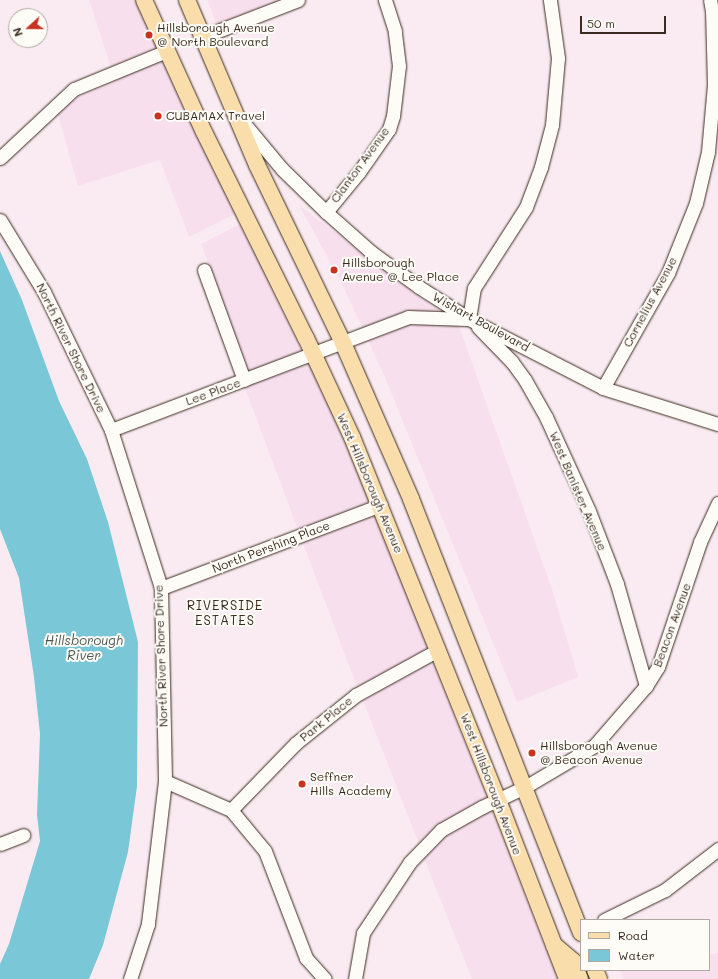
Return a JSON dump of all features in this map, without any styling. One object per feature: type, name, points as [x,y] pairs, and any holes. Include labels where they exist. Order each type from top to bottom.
[{"type":"main road","name":"West Hillsborough Avenue","points":[[144,0],[204,132],[314,354],[380,505],[498,800],[567,979]]},
{"type":"main road","points":[[187,0],[257,165],[343,343],[411,499],[580,928]]},
{"type":"main road","points":[[553,944],[573,961],[580,979]]},
{"type":"street","points":[[202,37],[298,0]]},
{"type":"street","name":"Clanton Avenue","points":[[326,212],[359,172],[389,129],[393,116],[399,66],[395,32],[385,0]]},
{"type":"street","points":[[469,319],[474,288],[526,207],[541,167],[552,125],[558,58],[550,0]]},
{"type":"street","name":"Cornelius Avenue","points":[[603,388],[668,273],[696,203],[708,152],[714,85],[712,11],[710,0]]},
{"type":"street","points":[[0,158],[74,88],[166,50]]},
{"type":"street","name":"Wishart Boulevard","points":[[232,109],[282,169],[326,212],[371,252],[419,287],[469,319],[603,388],[718,424]]},
{"type":"street","name":"North River Shore Drive","points":[[0,220],[44,292],[111,430],[161,588],[165,781],[148,924],[130,979]]},
{"type":"street","points":[[204,270],[244,380]]},
{"type":"street","name":"Lee Place","points":[[111,430],[408,317],[469,319]]},
{"type":"street","name":"West Banister Avenue","points":[[469,319],[512,362],[525,380],[546,416],[589,512],[617,584],[646,686]]},
{"type":"street","name":"Beacon Avenue","points":[[355,979],[363,933],[410,862],[441,830],[498,800],[525,788],[594,746],[646,686],[658,667],[700,542],[718,503]]},
{"type":"street","name":"North Pershing Place","points":[[161,588],[380,505]]},
{"type":"street","name":"Park Place","points":[[231,810],[296,743],[356,695],[438,650]]},
{"type":"street","points":[[165,781],[231,810],[265,850],[306,958],[325,979]]},
{"type":"street","points":[[0,844],[24,835]]},
{"type":"street","points":[[606,919],[665,890],[718,849]]},
{"type":"shaded area","points":[[89,0],[136,0],[157,48],[111,67]]},
{"type":"shaded area","points":[[207,0],[281,0],[217,25]]},
{"type":"shaded area","points":[[162,59],[235,214],[189,237],[160,160],[78,186],[57,112],[69,101],[116,82],[115,78]]},
{"type":"shaded area","points":[[299,205],[439,311],[408,311],[363,329],[341,282]]},
{"type":"shaded area","points":[[240,224],[302,352],[248,372],[201,244]]},
{"type":"shaded area","points":[[408,323],[457,324],[459,326],[554,595],[578,677],[517,702],[386,380],[368,340]]},
{"type":"shaded area","points":[[308,363],[328,404],[370,503],[298,530],[244,386]]},
{"type":"shaded area","points":[[374,514],[428,649],[357,687],[302,541]]},
{"type":"shaded area","points":[[432,660],[487,798],[419,844],[362,698]]},
{"type":"shaded area","points":[[491,809],[558,979],[472,979],[423,856],[445,834]]},
{"type":"shaded area","points":[[718,953],[718,979],[623,979],[620,971],[710,971],[710,955]]},
{"type":"water","name":"Hillsborough River","points":[[0,251],[22,300],[59,401],[87,459],[108,522],[138,642],[137,786],[128,852],[103,945],[89,979],[0,979],[0,964],[9,944],[40,841],[37,815],[40,734],[34,677],[19,578],[0,529]]},
{"type":"place","name":"Hillsborough Avenue @ North Boulevard","points":[[149,35]]},
{"type":"place","name":"CUBAMAX Travel","points":[[158,116]]},
{"type":"place","name":"Hillsborough Avenue @ Lee Place","points":[[334,270]]},
{"type":"place","name":"Hillsborough Avenue @ Beacon Avenue","points":[[532,753]]},
{"type":"place","name":"Seffner Hills Academy","points":[[302,784]]},
{"type":"district","name":"RIVERSIDE ESTATES","points":[[225,614]]}]
